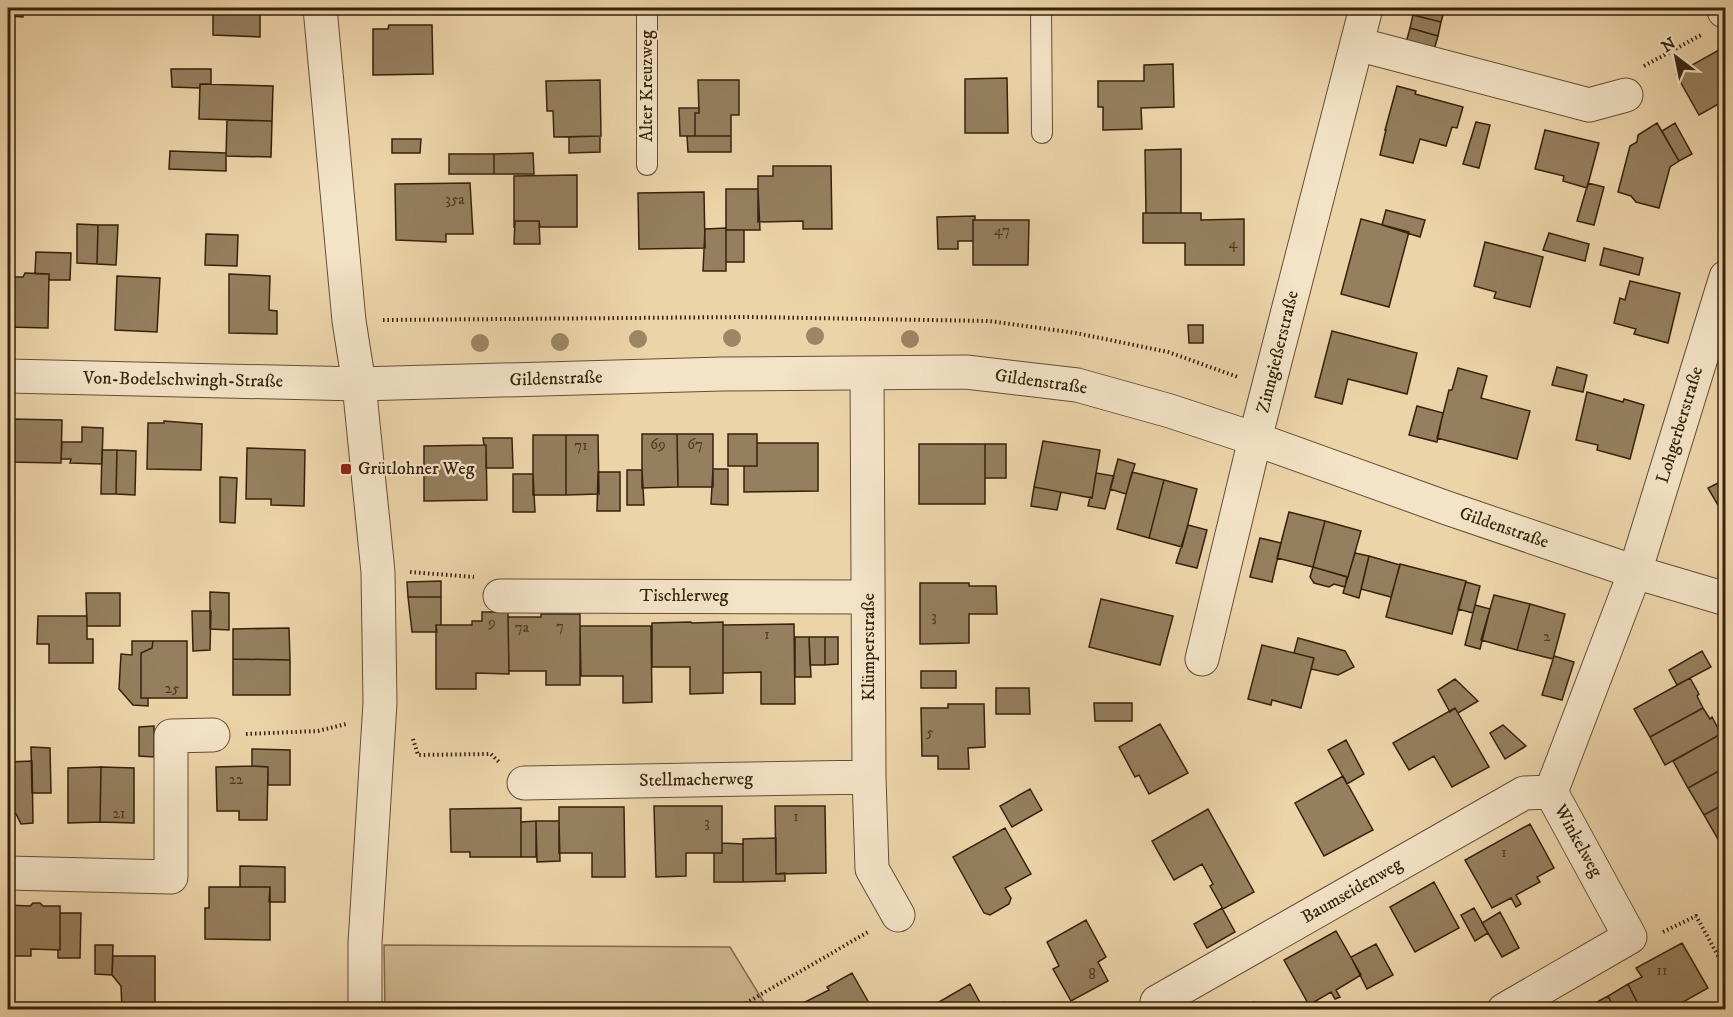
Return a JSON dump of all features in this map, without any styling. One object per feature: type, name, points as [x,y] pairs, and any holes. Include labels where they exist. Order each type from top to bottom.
[{"type":"street","points":[[320,8],[349,321],[359,384],[378,572],[380,703],[365,943],[365,1010]]},
{"type":"street","name":"Zinngießerstraße","points":[[1202,659],[1366,8]]},
{"type":"street","points":[[1357,44],[1589,105],[1626,95]]},
{"type":"street","name":"Lohgerberstraße","points":[[1635,572],[1725,277]]},
{"type":"street","name":"Gildenstraße","points":[[359,384],[722,374],[966,372],[1077,385],[1170,411],[1256,439],[1635,572],[1725,599]]},
{"type":"street","name":"Klümperstraße","points":[[867,373],[869,777],[872,869],[898,915]]},
{"type":"street","name":"Von-Bodelschwingh-Straße","points":[[8,376],[359,384]]},
{"type":"street","name":"Winkelweg","points":[[1630,937],[1551,792],[1635,572]]},
{"type":"street","name":"Tischlerweg","points":[[500,596],[868,597]]},
{"type":"street","points":[[8,873],[171,877],[171,736],[213,735]]},
{"type":"street","name":"Stellmacherweg","points":[[524,783],[869,777]]},
{"type":"street","name":"Baumseidenweg","points":[[1157,1002],[1524,793],[1551,792]]},
{"type":"street","points":[[1504,1010],[1630,937]]},
{"type":"lane","name":"Alter Kreuzweg","points":[[647,8],[647,165]]},
{"type":"lane","points":[[1041,8],[1042,133]]},
{"type":"path","points":[[1626,95],[1643,67],[1718,25],[1725,11]]},
{"type":"path","points":[[349,321],[748,317],[989,321],[1076,333],[1168,352],[1270,387]]},
{"type":"path","points":[[378,572],[420,572],[484,578],[500,596]]},
{"type":"path","points":[[213,735],[318,731],[348,724]]},
{"type":"path","points":[[411,734],[418,755],[491,754],[524,783]]},
{"type":"path","points":[[734,1010],[898,915]]},
{"type":"path","points":[[1630,937],[1658,934],[1696,916],[1725,970]]},
{"type":"shaded area","points":[[384,945],[730,947],[768,1009],[385,1009]]},
{"type":"building","points":[[10,8],[23,8],[23,17],[9,16]]},
{"type":"building","points":[[213,8],[260,8],[260,37],[213,35]]},
{"type":"building","points":[[431,8],[447,8],[447,10],[431,10]]},
{"type":"building","points":[[1415,8],[1445,8],[1441,22],[1413,15]]},
{"type":"building","points":[[1413,15],[1441,22],[1438,36],[1410,28]]},
{"type":"building","points":[[389,25],[432,25],[433,74],[373,75],[373,29],[388,29]]},
{"type":"building","points":[[1410,28],[1438,36],[1434,50],[1406,43]]},
{"type":"building","points":[[1726,46],[1726,109],[1722,102],[1699,115],[1676,74]]},
{"type":"building","points":[[1173,64],[1174,107],[1141,108],[1142,129],[1103,130],[1103,107],[1098,107],[1098,81],[1144,81],[1144,65]]},
{"type":"building","points":[[171,69],[211,69],[211,84],[200,84],[200,88],[172,87]]},
{"type":"building","points":[[1007,78],[1008,133],[965,133],[965,79]]},
{"type":"building","points":[[600,80],[601,136],[554,137],[553,111],[547,111],[546,81]]},
{"type":"building","points":[[698,80],[739,80],[739,115],[731,115],[731,136],[695,136],[695,113],[699,113]]},
{"type":"building","points":[[200,84],[273,86],[272,121],[199,119]]},
{"type":"building","points":[[1397,86],[1416,91],[1415,94],[1463,107],[1457,128],[1452,127],[1446,146],[1420,139],[1413,163],[1380,155]]},
{"type":"building","points":[[679,108],[699,108],[699,113],[695,113],[695,136],[680,136]]},
{"type":"building","points":[[227,120],[272,121],[271,157],[226,156]]},
{"type":"building","points":[[1476,122],[1490,125],[1479,168],[1463,164]]},
{"type":"building","points":[[1657,123],[1679,161],[1670,167],[1659,208],[1636,202],[1631,196],[1618,192],[1630,146],[1637,142],[1638,135]]},
{"type":"building","points":[[1675,123],[1692,154],[1679,161],[1662,131]]},
{"type":"building","points":[[1545,130],[1599,143],[1587,188],[1563,181],[1564,176],[1535,169]]},
{"type":"building","points":[[600,136],[600,152],[569,153],[569,137]]},
{"type":"building","points":[[687,136],[731,136],[731,152],[688,152]]},
{"type":"building","points":[[392,139],[421,139],[420,153],[392,153]]},
{"type":"building","points":[[1181,149],[1181,213],[1146,213],[1145,150]]},
{"type":"building","points":[[170,151],[226,153],[226,171],[169,169]]},
{"type":"building","points":[[533,153],[534,174],[494,174],[494,154]]},
{"type":"building","points":[[449,154],[494,154],[494,174],[449,174]]},
{"type":"building","points":[[773,166],[831,166],[832,229],[803,229],[803,221],[758,222],[758,176],[773,176]]},
{"type":"building","points":[[577,175],[577,227],[540,227],[539,221],[515,221],[514,228],[514,176]]},
{"type":"building","points":[[470,183],[473,234],[446,234],[446,242],[396,240],[395,184]]},
{"type":"building","points":[[1588,183],[1604,187],[1594,225],[1577,221]]},
{"type":"building","points":[[726,189],[758,189],[760,230],[726,230]]},
{"type":"building","points":[[704,192],[705,248],[639,249],[638,193]]},
{"type":"building","points":[[1386,210],[1425,220],[1420,237],[1382,225]]},
{"type":"building","points":[[1143,213],[1201,213],[1201,220],[1244,219],[1244,265],[1185,265],[1185,243],[1143,243]]},
{"type":"building","points":[[975,216],[973,241],[958,241],[958,249],[938,249],[937,217]]},
{"type":"building","points":[[1361,219],[1409,232],[1389,307],[1341,294]]},
{"type":"building","points":[[973,220],[1029,220],[1028,265],[973,265]]},
{"type":"building","points":[[515,221],[539,221],[540,244],[514,244]]},
{"type":"building","points":[[77,224],[98,225],[97,264],[77,263]]},
{"type":"building","points":[[98,225],[118,225],[116,265],[97,264]]},
{"type":"building","points":[[726,228],[726,271],[703,271],[705,229]]},
{"type":"building","points":[[726,230],[744,230],[744,262],[726,262]]},
{"type":"building","points":[[1549,233],[1589,244],[1585,261],[1543,250]]},
{"type":"building","points":[[206,234],[238,235],[237,266],[205,265]]},
{"type":"building","points":[[1485,242],[1543,257],[1530,307],[1494,298],[1496,292],[1474,286]]},
{"type":"building","points":[[1604,248],[1643,258],[1639,275],[1600,265]]},
{"type":"building","points":[[36,252],[71,253],[70,280],[49,280],[49,274],[35,274]]},
{"type":"building","points":[[25,273],[49,274],[48,328],[8,327],[8,277],[23,277]]},
{"type":"building","points":[[229,274],[270,276],[269,310],[277,311],[277,334],[229,333]]},
{"type":"building","points":[[117,276],[160,278],[157,332],[115,330]]},
{"type":"building","points":[[1630,281],[1680,293],[1668,343],[1634,334],[1636,329],[1614,323],[1620,298],[1625,300]]},
{"type":"building","points":[[1188,325],[1203,325],[1203,343],[1189,343]]},
{"type":"building","points":[[1332,331],[1417,353],[1407,394],[1348,379],[1342,404],[1315,397]]},
{"type":"building","points":[[1557,367],[1587,375],[1583,392],[1552,385]]},
{"type":"building","points":[[1458,368],[1487,376],[1481,398],[1530,411],[1517,459],[1437,438],[1449,390],[1452,390]]},
{"type":"building","points":[[1587,392],[1644,405],[1630,459],[1597,450],[1598,445],[1576,440]]},
{"type":"building","points":[[1417,406],[1443,413],[1437,442],[1409,435]]},
{"type":"building","points":[[9,419],[62,420],[61,463],[8,462]]},
{"type":"building","points":[[164,421],[202,424],[201,470],[147,469],[148,423],[164,423]]},
{"type":"building","points":[[82,427],[103,428],[102,464],[70,463],[71,459],[61,459],[62,442],[82,442]]},
{"type":"building","points":[[642,434],[677,434],[678,487],[642,488]]},
{"type":"building","points":[[677,434],[713,434],[713,487],[678,487]]},
{"type":"building","points":[[728,434],[757,434],[757,466],[728,466]]},
{"type":"building","points":[[533,435],[566,435],[566,495],[533,495]]},
{"type":"building","points":[[566,435],[598,435],[599,494],[566,495]]},
{"type":"building","points":[[483,438],[512,438],[513,468],[486,468],[486,445],[484,445]]},
{"type":"building","points":[[1043,441],[1100,450],[1092,498],[1034,487]]},
{"type":"building","points":[[757,443],[818,443],[818,491],[744,492],[744,466],[757,466]]},
{"type":"building","points":[[919,444],[985,444],[985,504],[919,504]]},
{"type":"building","points":[[985,444],[1006,444],[1006,478],[985,478]]},
{"type":"building","points":[[486,445],[487,500],[424,501],[424,446]]},
{"type":"building","points":[[247,448],[305,450],[304,506],[271,505],[271,499],[246,499]]},
{"type":"building","points":[[102,450],[117,450],[116,494],[101,494]]},
{"type":"building","points":[[117,450],[136,451],[135,495],[116,494]]},
{"type":"building","points":[[1118,459],[1135,464],[1126,494],[1110,489]]},
{"type":"building","points":[[713,469],[728,469],[728,505],[711,504]]},
{"type":"building","points":[[627,470],[642,470],[644,505],[627,505]]},
{"type":"building","points":[[598,472],[620,472],[620,511],[597,511]]},
{"type":"building","points":[[1132,472],[1164,480],[1149,538],[1117,529]]},
{"type":"building","points":[[1096,473],[1114,476],[1105,509],[1088,506],[1090,497],[1092,498]]},
{"type":"building","points":[[513,474],[533,474],[535,512],[513,512]]},
{"type":"building","points":[[220,477],[237,478],[235,523],[220,522]]},
{"type":"building","points":[[1726,479],[1726,519],[1708,488]]},
{"type":"building","points":[[1164,480],[1197,489],[1182,547],[1149,538]]},
{"type":"building","points":[[1034,487],[1061,492],[1057,510],[1031,506]]},
{"type":"building","points":[[1289,512],[1325,521],[1313,567],[1277,558]]},
{"type":"building","points":[[1325,521],[1361,531],[1348,577],[1313,567]]},
{"type":"building","points":[[1188,525],[1207,530],[1197,568],[1176,563]]},
{"type":"building","points":[[1260,538],[1281,543],[1272,582],[1250,577]]},
{"type":"building","points":[[1355,553],[1369,556],[1359,598],[1343,593]]},
{"type":"building","points":[[1369,556],[1400,565],[1391,597],[1361,589]]},
{"type":"building","points":[[1400,564],[1466,581],[1452,634],[1386,617]]},
{"type":"building","points":[[1313,567],[1347,577],[1345,587],[1334,584],[1329,587],[1314,583],[1310,577]]},
{"type":"building","points":[[441,581],[441,597],[408,597],[407,582]]},
{"type":"building","points":[[1466,582],[1480,586],[1473,613],[1458,609]]},
{"type":"building","points":[[920,583],[969,583],[969,586],[996,586],[997,614],[969,614],[969,643],[920,644]]},
{"type":"building","points":[[210,592],[229,593],[229,630],[210,629]]},
{"type":"building","points":[[86,593],[120,593],[120,626],[87,626]]},
{"type":"building","points":[[1494,595],[1530,604],[1517,650],[1481,640]]},
{"type":"building","points":[[408,597],[441,597],[441,625],[436,625],[437,632],[412,632]]},
{"type":"building","points":[[1101,599],[1173,616],[1160,665],[1089,647]]},
{"type":"building","points":[[1530,604],[1565,614],[1553,659],[1517,650]]},
{"type":"building","points":[[1475,605],[1490,609],[1480,649],[1465,645]]},
{"type":"building","points":[[192,611],[211,611],[210,650],[193,651]]},
{"type":"building","points":[[482,612],[508,612],[509,674],[476,673],[476,689],[436,689],[436,625],[472,625],[472,621],[482,621]]},
{"type":"building","points":[[541,614],[580,614],[580,685],[546,685],[546,671],[509,671],[508,617],[541,617]]},
{"type":"building","points":[[38,616],[87,616],[87,639],[93,639],[93,663],[49,663],[49,644],[37,644]]},
{"type":"building","points":[[723,622],[723,693],[690,694],[690,667],[652,667],[652,623]]},
{"type":"building","points":[[794,624],[795,704],[761,704],[761,672],[723,673],[723,625]]},
{"type":"building","points":[[580,626],[651,626],[652,702],[623,703],[623,676],[581,676]]},
{"type":"building","points":[[289,628],[290,660],[233,659],[233,629]]},
{"type":"building","points":[[795,637],[809,637],[811,677],[795,677]]},
{"type":"building","points":[[809,637],[825,637],[825,665],[810,665]]},
{"type":"building","points":[[825,637],[838,637],[838,664],[825,665]]},
{"type":"building","points":[[1298,638],[1345,651],[1354,667],[1338,675],[1311,669],[1314,658],[1294,653]]},
{"type":"building","points":[[132,641],[153,641],[152,648],[141,653],[141,698],[148,698],[148,706],[133,705],[119,689],[121,654],[132,655]]},
{"type":"building","points":[[153,641],[187,641],[187,698],[141,698],[141,653],[152,648]]},
{"type":"building","points":[[1262,645],[1314,658],[1301,708],[1272,700],[1271,705],[1248,699]]},
{"type":"building","points":[[1702,651],[1711,667],[1677,685],[1669,670]]},
{"type":"building","points":[[1554,656],[1574,662],[1562,700],[1542,695]]},
{"type":"building","points":[[233,659],[290,660],[290,695],[233,695]]},
{"type":"building","points":[[921,671],[956,671],[956,688],[921,688]]},
{"type":"building","points":[[1690,678],[1699,694],[1697,696],[1703,708],[1650,737],[1634,709]]},
{"type":"building","points":[[1455,679],[1478,701],[1458,713],[1455,708],[1450,712],[1438,690]]},
{"type":"building","points":[[996,688],[1029,688],[1030,714],[996,714]]},
{"type":"building","points":[[1094,703],[1132,703],[1132,721],[1095,721]]},
{"type":"building","points":[[948,704],[984,704],[985,747],[968,748],[969,769],[938,769],[938,756],[922,756],[921,708],[948,708]]},
{"type":"building","points":[[1455,708],[1489,767],[1452,787],[1434,756],[1409,770],[1393,743]]},
{"type":"building","points":[[1703,708],[1710,719],[1712,717],[1721,734],[1665,765],[1650,737]]},
{"type":"building","points":[[1160,724],[1188,773],[1149,794],[1139,775],[1135,777],[1119,747]]},
{"type":"building","points":[[1503,725],[1526,746],[1505,759],[1490,733]]},
{"type":"building","points":[[154,726],[154,757],[139,756],[139,727]]},
{"type":"building","points":[[1726,731],[1726,767],[1688,788],[1673,761]]},
{"type":"building","points":[[1346,740],[1364,774],[1347,784],[1328,750]]},
{"type":"building","points":[[31,747],[50,748],[51,793],[32,793]]},
{"type":"building","points":[[252,749],[290,750],[290,785],[268,785],[268,767],[252,766]]},
{"type":"building","points":[[32,761],[33,823],[21,824],[16,814],[8,814],[8,762]]},
{"type":"building","points":[[101,767],[100,822],[68,823],[68,768]]},
{"type":"building","points":[[101,767],[134,768],[134,823],[100,822]]},
{"type":"building","points":[[216,767],[268,767],[267,820],[239,820],[239,811],[217,811]]},
{"type":"building","points":[[1726,767],[1726,803],[1704,815],[1688,788]]},
{"type":"building","points":[[1343,776],[1373,830],[1324,856],[1295,803]]},
{"type":"building","points":[[1030,789],[1042,810],[1012,827],[1000,806]]},
{"type":"building","points":[[1726,803],[1726,853],[1704,815]]},
{"type":"building","points":[[654,806],[722,806],[722,853],[686,853],[686,876],[656,877]]},
{"type":"building","points":[[775,806],[825,806],[826,873],[776,874]]},
{"type":"building","points":[[559,807],[624,807],[625,877],[592,877],[592,853],[559,853]]},
{"type":"building","points":[[521,808],[521,857],[470,857],[470,852],[451,852],[450,809]]},
{"type":"building","points":[[1208,809],[1254,892],[1223,909],[1210,886],[1213,884],[1202,864],[1174,880],[1152,841]]},
{"type":"building","points":[[536,821],[536,857],[521,857],[521,822]]},
{"type":"building","points":[[536,821],[559,821],[560,861],[537,862]]},
{"type":"building","points":[[1530,824],[1554,868],[1537,877],[1540,882],[1516,895],[1521,904],[1516,907],[1511,898],[1492,908],[1465,860]]},
{"type":"building","points":[[1005,828],[1031,874],[1005,888],[1011,898],[1009,904],[990,915],[984,913],[953,857]]},
{"type":"building","points":[[776,838],[776,874],[785,873],[785,881],[743,882],[743,839]]},
{"type":"building","points":[[722,843],[743,844],[743,882],[714,882],[714,853],[722,853]]},
{"type":"building","points":[[240,866],[285,867],[285,902],[269,902],[270,887],[240,887]]},
{"type":"building","points":[[1434,882],[1459,928],[1415,952],[1390,907]]},
{"type":"building","points":[[209,887],[270,887],[270,940],[205,939],[205,908],[209,908]]},
{"type":"building","points":[[33,903],[40,903],[43,906],[60,906],[60,950],[31,949],[31,956],[8,956],[8,905],[30,906]]},
{"type":"building","points":[[1222,908],[1235,932],[1207,948],[1194,924]]},
{"type":"building","points":[[1474,908],[1488,933],[1475,941],[1461,915]]},
{"type":"building","points":[[1500,912],[1519,948],[1502,957],[1482,923]]},
{"type":"building","points":[[60,913],[81,913],[80,958],[58,958]]},
{"type":"building","points":[[1086,920],[1106,957],[1098,962],[1108,981],[1071,1001],[1053,969],[1059,966],[1047,942]]},
{"type":"building","points":[[1336,931],[1361,975],[1336,990],[1340,997],[1335,999],[1331,992],[1309,1005],[1284,960]]},
{"type":"building","points":[[1682,943],[1708,988],[1669,1010],[1641,1010],[1628,984],[1642,977],[1636,968]]},
{"type":"building","points":[[1376,944],[1393,975],[1367,989],[1351,957]]},
{"type":"building","points":[[95,945],[113,945],[112,975],[95,974]]},
{"type":"building","points":[[113,956],[155,956],[155,1010],[122,1010],[121,986],[112,975]]},
{"type":"building","points":[[852,973],[873,1010],[807,1010],[803,1003],[829,990],[827,987]]},
{"type":"building","points":[[970,984],[984,1010],[925,1010]]},
{"type":"building","points":[[1628,984],[1641,1010],[1615,1010],[1608,996]]},
{"type":"building","points":[[1608,996],[1615,1010],[1596,1010],[1593,1004]]},
{"type":"building","points":[[1004,1002],[1008,1010],[990,1010]]},
{"type":"building","points":[[1254,1002],[1258,1010],[1241,1010]]},
{"type":"building","points":[[1593,1004],[1596,1010],[1582,1010]]},
{"type":"building","points":[[194,1007],[256,1007],[256,1010],[194,1010]]},
{"type":"place","name":"Grütlohner Weg","points":[[346,469]]}]
